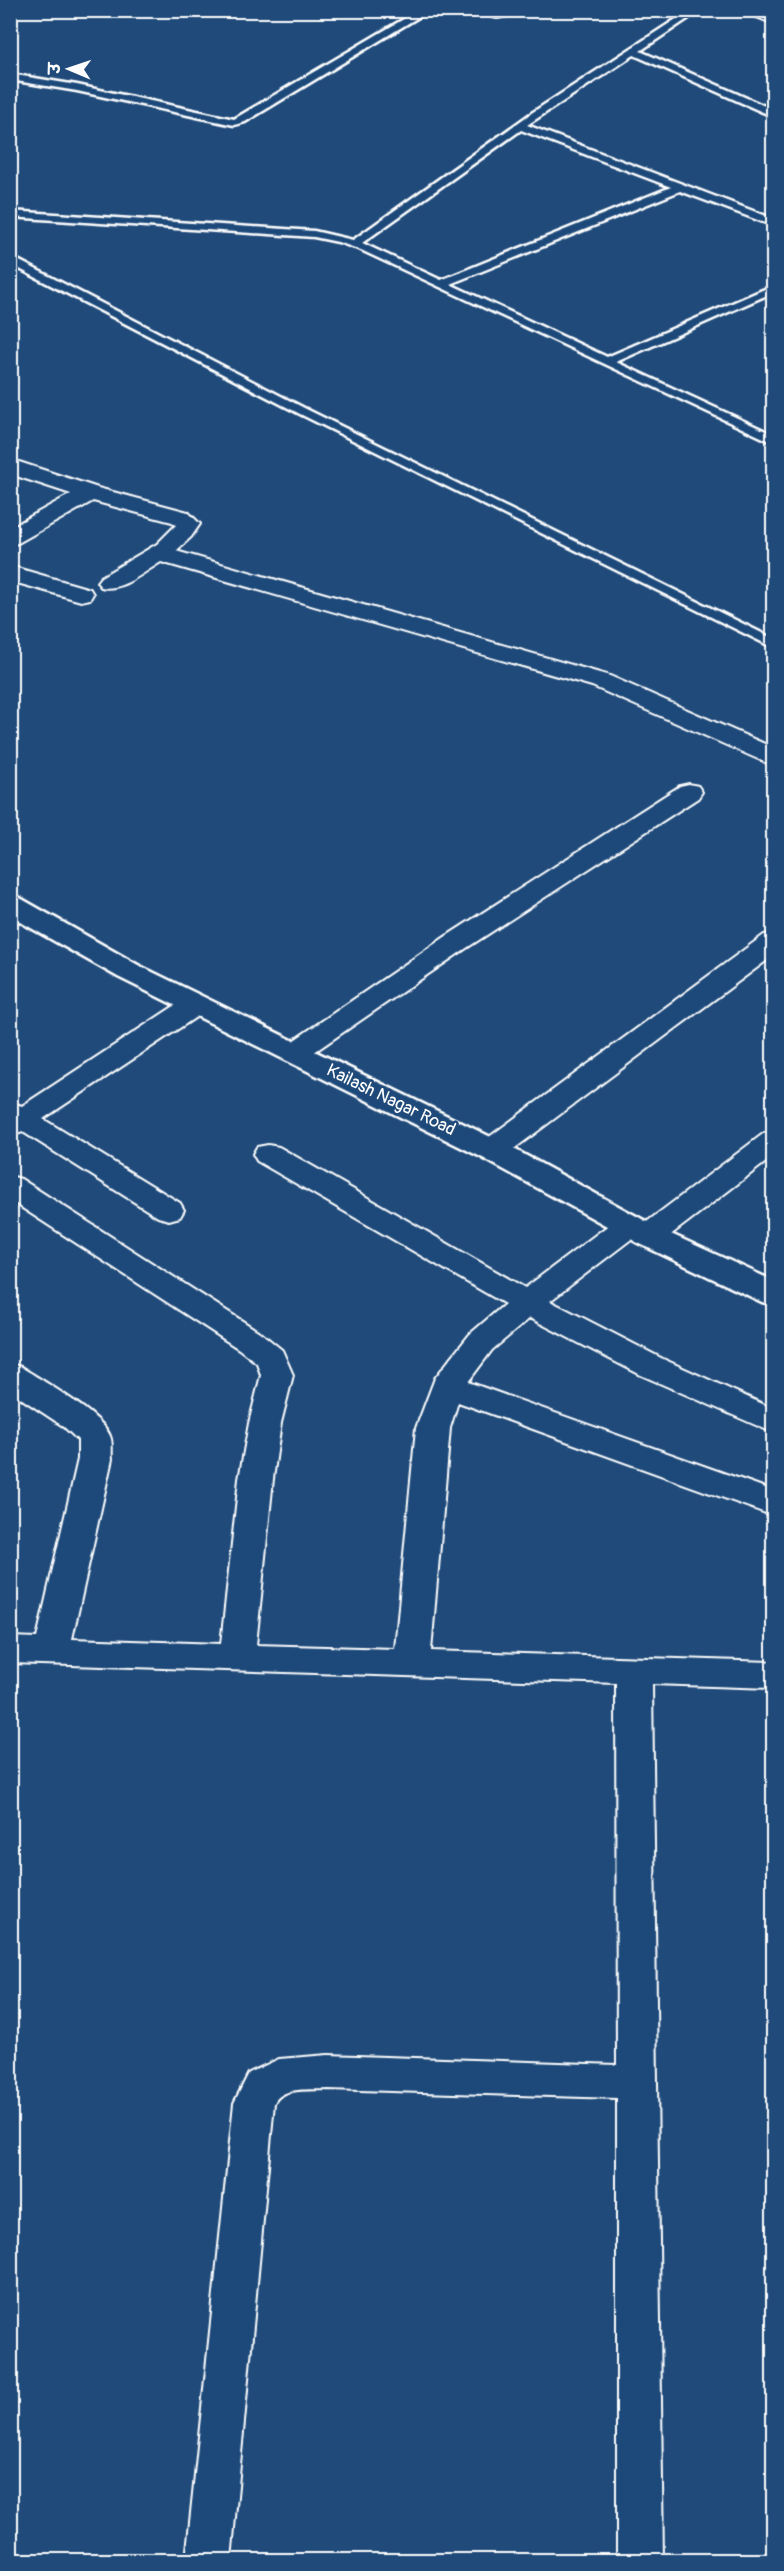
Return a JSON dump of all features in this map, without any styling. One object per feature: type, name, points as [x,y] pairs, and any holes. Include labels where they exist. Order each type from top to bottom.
[{"type":"street","points":[[486,10],[497,13],[516,10]]},
{"type":"street","points":[[755,10],[774,19]]},
{"type":"street","points":[[10,466],[90,493],[180,517],[188,524],[184,532],[157,553],[109,582]]},
{"type":"street","points":[[10,538],[90,493]]},
{"type":"street","points":[[157,553],[601,681],[774,758]]},
{"type":"street","points":[[10,573],[81,594]]},
{"type":"street","points":[[294,1053],[455,943],[689,792]]},
{"type":"street","name":"Kailash Nagar Road","points":[[10,904],[60,934],[195,1005],[492,1150],[639,1230],[774,1294]]},
{"type":"street","points":[[492,1150],[774,941]]},
{"type":"street","points":[[169,1210],[15,1118],[195,1005]]},
{"type":"street","points":[[412,1662],[433,1428],[447,1386],[481,1342],[526,1303],[774,1141]]},
{"type":"street","points":[[268,1154],[526,1303],[652,1367],[774,1422]]},
{"type":"street","points":[[10,1186],[250,1341],[271,1358],[277,1376],[265,1422],[256,1479],[237,1657]]},
{"type":"street","points":[[10,1375],[75,1418],[94,1436],[95,1459],[52,1652]]},
{"type":"street","points":[[447,1386],[774,1504]]},
{"type":"street","points":[[10,1650],[774,1675]]},
{"type":"street","points":[[634,1669],[640,2560]]},
{"type":"street","points":[[208,2560],[254,2103],[263,2085],[279,2076],[328,2072],[636,2082]]},
{"type":"lane","points":[[10,77],[77,88],[234,122],[426,10]]},
{"type":"lane","points":[[354,244],[520,126],[698,10]]},
{"type":"lane","points":[[632,51],[774,114]]},
{"type":"lane","points":[[520,126],[774,223]]},
{"type":"lane","points":[[441,284],[680,187]]},
{"type":"lane","points":[[10,214],[304,233],[354,244],[774,440]]},
{"type":"lane","points":[[10,259],[304,412],[774,644]]},
{"type":"lane","points":[[606,362],[774,288]]}]
